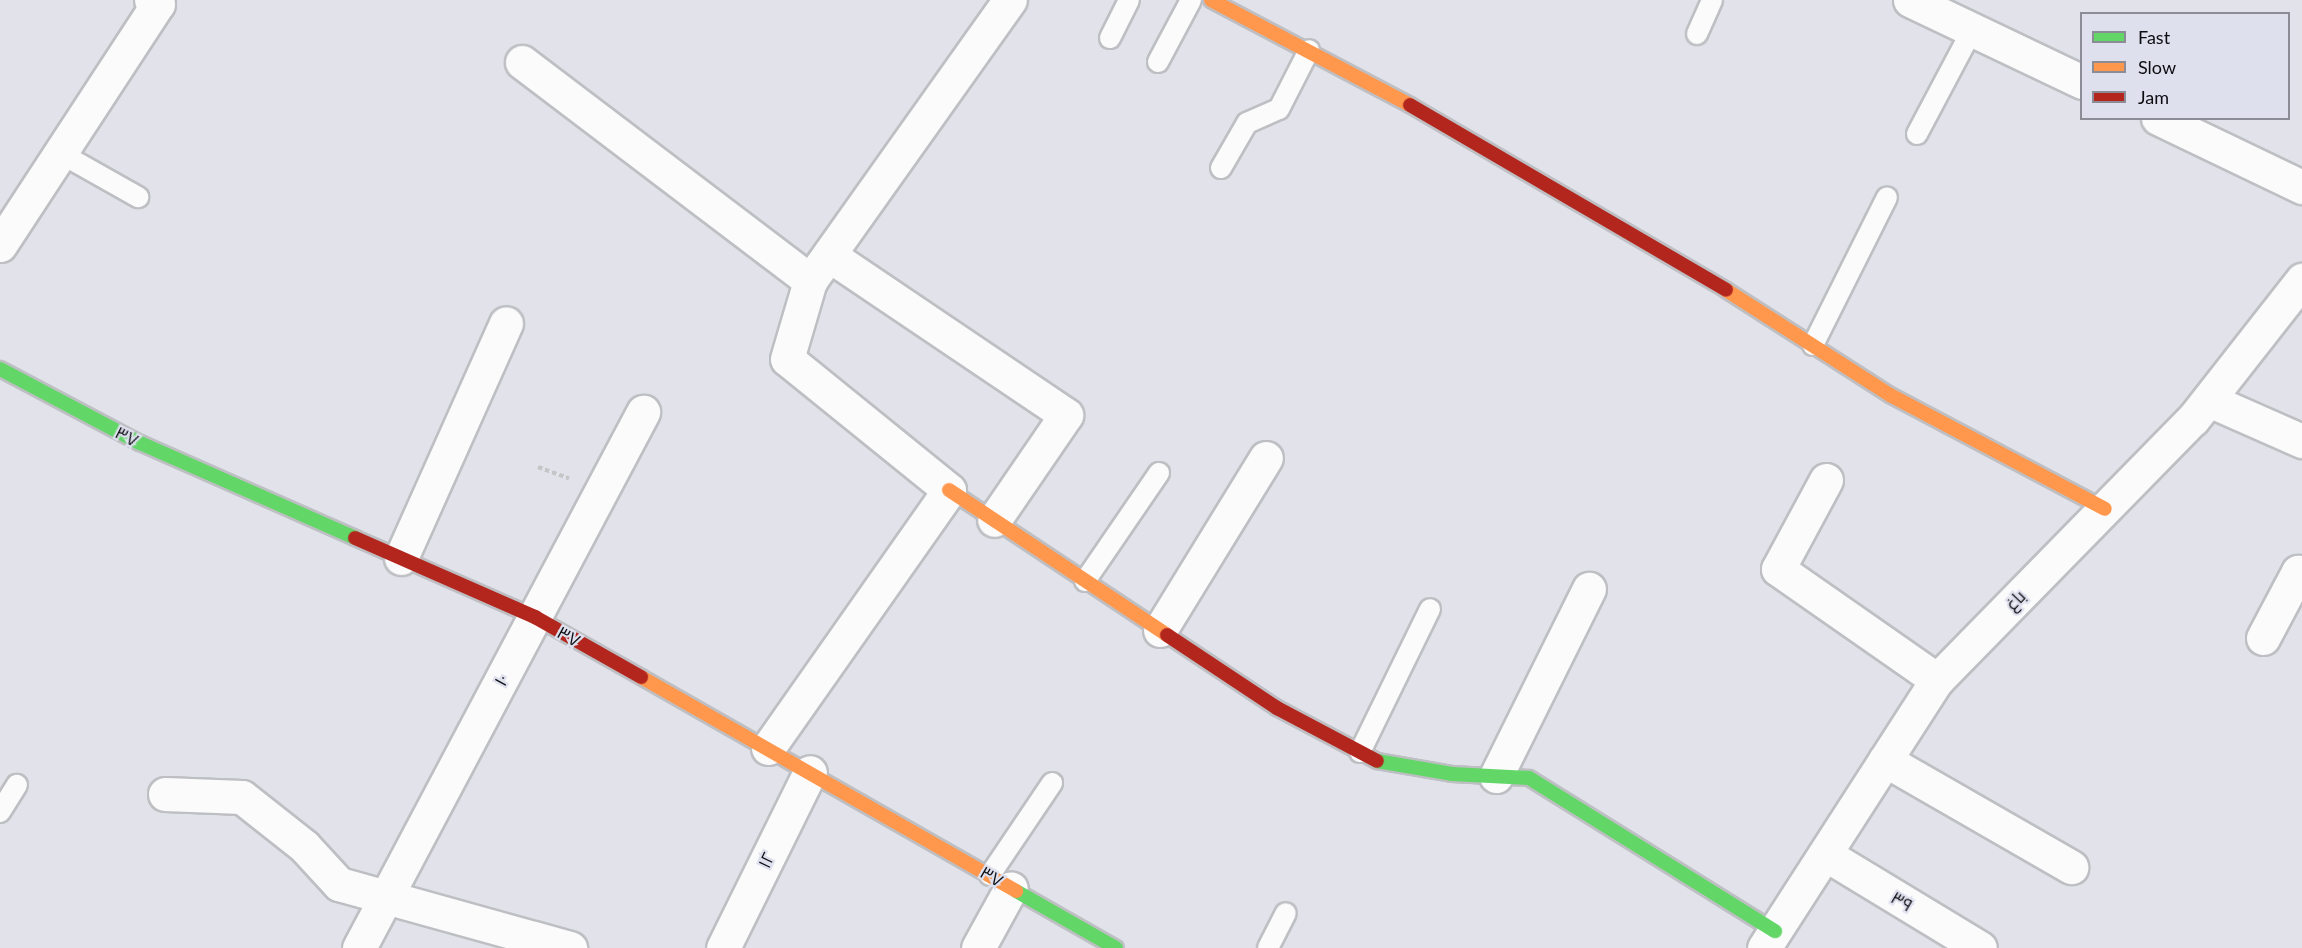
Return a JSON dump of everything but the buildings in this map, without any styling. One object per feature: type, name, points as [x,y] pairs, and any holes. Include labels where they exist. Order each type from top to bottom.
[{"type":"street","points":[[0,244],[158,4],[151,0]]},
{"type":"street","points":[[1010,0],[820,268],[787,359],[949,490],[1277,708],[1379,762],[1452,774],[1529,778],[1769,940]]},
{"type":"street","points":[[1211,0],[1309,50],[1689,266],[1890,394],[2105,509]]},
{"type":"street","points":[[1910,0],[2080,81]]},
{"type":"street","points":[[522,62],[820,268],[1066,415],[994,520]]},
{"type":"street","points":[[2162,120],[2302,187]]},
{"type":"street","name":"باغ","points":[[1769,940],[1937,680],[2209,400],[2302,280]]},
{"type":"street","points":[[401,558],[506,323]]},
{"type":"street","name":"۳۷","points":[[0,369],[140,443],[535,617],[810,771],[1116,948]]},
{"type":"street","points":[[2209,400],[2302,441]]},
{"type":"street","name":"۱۰","points":[[359,948],[643,412]]},
{"type":"street","points":[[1160,630],[1266,458]]},
{"type":"street","points":[[1826,480],[1778,569],[1937,680]]},
{"type":"street","points":[[768,748],[949,490]]},
{"type":"street","points":[[2264,639],[2298,572],[2302,572]]},
{"type":"street","points":[[1496,776],[1589,589]]},
{"type":"street","points":[[1885,760],[2071,867]]},
{"type":"street","name":"۱۲","points":[[723,948],[810,771]]},
{"type":"street","points":[[165,794],[242,797],[304,846],[339,884],[387,895],[570,948]]},
{"type":"street","name":"۳۹","points":[[1825,854],[1980,948]]},
{"type":"street","points":[[978,948],[1001,882]]},
{"type":"lane","points":[[1110,38],[1129,0]]},
{"type":"lane","points":[[1158,62],[1191,0]]},
{"type":"lane","points":[[1697,34],[1712,0]]},
{"type":"lane","points":[[1917,134],[1972,30]]},
{"type":"lane","points":[[1221,168],[1247,123],[1279,109],[1309,50]]},
{"type":"lane","points":[[60,153],[138,197]]},
{"type":"lane","points":[[1813,345],[1887,197]]},
{"type":"lane","points":[[1085,581],[1159,473]]},
{"type":"lane","points":[[1360,752],[1430,609]]},
{"type":"lane","points":[[1001,882],[1052,783]]},
{"type":"lane","points":[[0,812],[17,785]]},
{"type":"lane","points":[[1268,948],[1286,913]]},
{"type":"traffic: fast","points":[[0,369],[140,443],[355,538]]},
{"type":"traffic: fast","points":[[1377,761],[1452,774],[1529,778],[1775,931]]},
{"type":"traffic: fast","points":[[1016,891],[1116,948]]},
{"type":"traffic: slow","points":[[1211,0],[1410,105]]},
{"type":"traffic: slow","points":[[1726,290],[1890,395],[2105,509]]},
{"type":"traffic: slow","points":[[949,490],[1167,635]]},
{"type":"traffic: slow","points":[[641,677],[1016,891]]},
{"type":"traffic: jam","points":[[1410,105],[1726,290]]},
{"type":"traffic: jam","points":[[355,538],[535,617],[641,677]]},
{"type":"traffic: jam","points":[[1167,635],[1277,708],[1377,761]]}]
